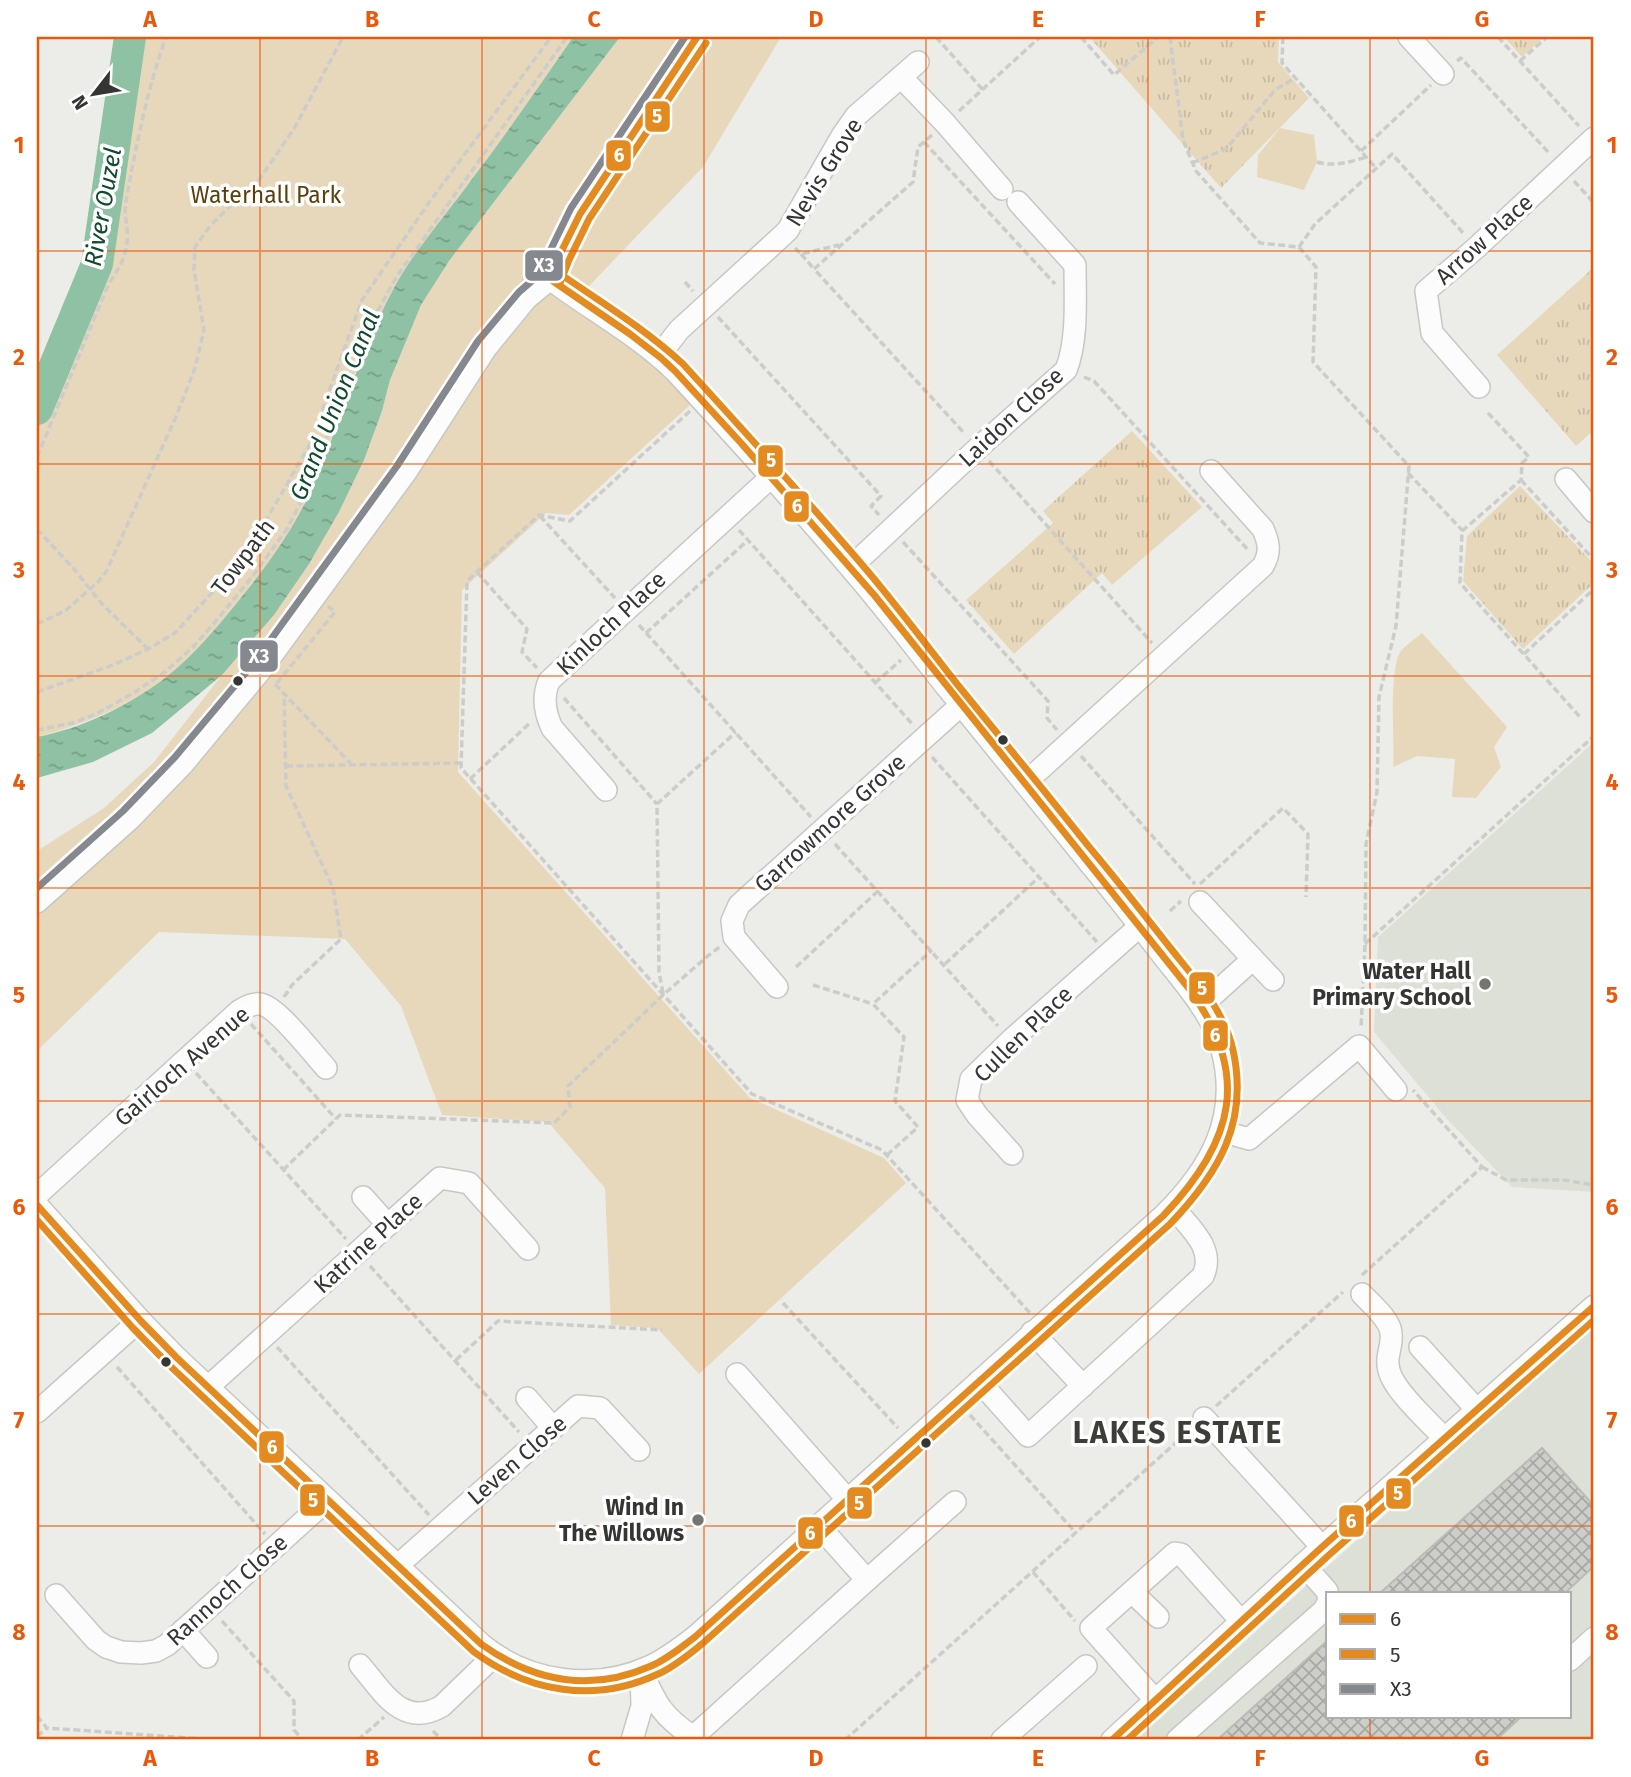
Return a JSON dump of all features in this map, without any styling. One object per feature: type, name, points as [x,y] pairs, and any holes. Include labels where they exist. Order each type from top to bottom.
[{"type":"street","points":[[37,902],[130,819],[183,764],[261,670],[406,472],[486,348],[526,299],[550,278],[580,214],[697,37]]},
{"type":"street","points":[[1409,37],[1443,74]]},
{"type":"street","name":"Nevis Grove","points":[[659,356],[679,330],[788,230],[856,116],[918,62]]},
{"type":"street","points":[[901,77],[945,123]]},
{"type":"street","name":"Laidon Close","points":[[850,567],[1066,370],[1071,357],[1075,265],[945,123]]},
{"type":"street","name":"Arrow Place","points":[[1479,387],[1432,333],[1426,291],[1593,139]]},
{"type":"street","points":[[37,1205],[140,1320],[208,1387],[495,1655],[528,1672],[573,1681],[612,1678],[641,1670],[667,1657],[696,1636],[1173,1207],[1203,1170],[1217,1146],[1226,1095],[1222,1051],[1215,1030],[1201,1006],[1140,926],[850,567],[771,477],[659,356],[550,278]]},
{"type":"street","points":[[1025,783],[1263,566],[1269,550],[1263,529],[1211,471]]},
{"type":"street","name":"Kinloch Place","points":[[545,709],[545,693],[549,681],[771,477]]},
{"type":"street","points":[[1566,479],[1593,511]]},
{"type":"street","name":"Garrowmore Grove","points":[[741,945],[732,920],[739,905],[961,705]]},
{"type":"street","points":[[545,709],[555,731],[606,790]]},
{"type":"street","points":[[1194,898],[1273,980]]},
{"type":"street","name":"Cullen Place","points":[[1012,1154],[967,1100],[971,1079],[1140,926]]},
{"type":"street","points":[[741,945],[777,988]]},
{"type":"street","points":[[1201,1006],[1253,959]]},
{"type":"street","name":"Gairloch Avenue","points":[[37,1195],[239,1011],[251,1004],[274,1010],[326,1068]]},
{"type":"street","points":[[1221,1131],[1249,1139],[1359,1046],[1401,1086]]},
{"type":"street","name":"Katrine Place","points":[[208,1387],[440,1178],[469,1183],[528,1249]]},
{"type":"street","points":[[363,1197],[388,1225]]},
{"type":"street","points":[[979,1381],[1028,1436],[1083,1387],[1205,1273],[1206,1251],[1173,1207]]},
{"type":"street","points":[[1356,1287],[1391,1330],[1387,1360],[1392,1379],[1445,1439]]},
{"type":"street","points":[[1112,1740],[1303,1564],[1594,1306]]},
{"type":"street","points":[[37,1412],[140,1320]]},
{"type":"street","points":[[1036,1329],[1083,1387]]},
{"type":"street","points":[[1420,1347],[1477,1410]]},
{"type":"street","points":[[737,1374],[848,1500]]},
{"type":"street","points":[[527,1398],[553,1428]]},
{"type":"street","name":"Leven Close","points":[[397,1566],[578,1406],[600,1408],[639,1450]]},
{"type":"street","points":[[1204,1418],[1322,1547]]},
{"type":"street","name":"Rannoch Close","points":[[56,1595],[96,1640],[106,1647],[131,1653],[156,1651],[167,1645],[327,1500]]},
{"type":"street","points":[[641,1670],[660,1709],[693,1737],[955,1502]]},
{"type":"street","points":[[819,1526],[867,1580]]},
{"type":"street","points":[[1156,1700],[1091,1628],[1175,1553],[1181,1554],[1241,1621]]},
{"type":"street","points":[[1303,1564],[1327,1592]]},
{"type":"street","points":[[1132,1592],[1158,1617]]},
{"type":"street","points":[[1177,1740],[1326,1606]]},
{"type":"street","points":[[183,1630],[207,1657]]},
{"type":"street","points":[[1572,1658],[1594,1638]]},
{"type":"street","points":[[360,1665],[396,1706],[414,1714],[432,1712],[442,1706],[495,1655]]},
{"type":"street","points":[[1002,1740],[1086,1666]]},
{"type":"street","points":[[632,1740],[642,1706],[641,1670]]},
{"type":"path","points":[[37,457],[109,283],[123,263],[127,244],[124,208],[132,164],[144,110],[166,37]]},
{"type":"path","points":[[37,624],[65,611],[106,572],[195,369],[204,330],[194,270],[195,247],[210,226],[257,183],[295,127],[343,37]]},
{"type":"path","points":[[37,692],[113,665],[175,633],[246,557],[310,444],[362,300],[428,204],[551,37]]},
{"type":"path","name":"Towpath","points":[[37,730],[73,723],[98,713],[165,672],[201,638],[252,577],[287,529],[309,486],[367,330],[397,276],[567,37]]},
{"type":"path","points":[[936,37],[984,90]]},
{"type":"path","points":[[814,269],[913,182],[918,147],[1040,37]]},
{"type":"path","points":[[1081,37],[1114,75],[1158,37]]},
{"type":"path","points":[[1170,37],[1182,140],[1196,171],[1260,243],[1299,247],[1316,267],[1313,362],[1409,466],[1396,626],[1379,697],[1377,792],[1366,844],[1361,1030]]},
{"type":"path","points":[[1283,37],[1282,63],[1376,168]]},
{"type":"path","points":[[1498,37],[1593,139]]},
{"type":"path","points":[[1520,61],[1548,37]]},
{"type":"path","points":[[1361,151],[1461,58],[1594,203]]},
{"type":"path","points":[[1192,163],[1226,149],[1275,90],[1295,78]]},
{"type":"path","points":[[924,142],[1075,306]]},
{"type":"path","points":[[1299,247],[1315,224],[1392,154],[1476,248]]},
{"type":"path","points":[[1317,162],[1324,165],[1347,163],[1366,157]]},
{"type":"path","points":[[783,235],[1164,657]]},
{"type":"path","points":[[800,254],[841,244]]},
{"type":"path","points":[[685,282],[881,496],[871,506],[1048,701],[1047,718],[1197,886],[1283,808],[1308,834],[1306,897]]},
{"type":"path","points":[[1066,370],[1094,381],[1263,566]]},
{"type":"path","points":[[539,515],[570,521],[701,401]]},
{"type":"path","points":[[1488,412],[1530,457],[1522,463],[1521,480],[1594,560]]},
{"type":"path","points":[[1408,473],[1462,530],[1460,583],[1580,717]]},
{"type":"path","points":[[1462,530],[1521,480]]},
{"type":"path","points":[[539,515],[1011,1040]]},
{"type":"path","points":[[539,515],[467,581],[461,768],[752,1094],[883,1150],[1036,1329]]},
{"type":"path","points":[[727,516],[875,683],[1038,878],[1108,954]]},
{"type":"path","points":[[37,529],[102,604],[148,649]]},
{"type":"path","points":[[645,633],[748,540]]},
{"type":"path","points":[[1524,654],[1594,589]]},
{"type":"path","points":[[875,683],[915,647]]},
{"type":"path","points":[[261,670],[353,766]]},
{"type":"path","points":[[274,1010],[292,985],[341,939],[333,888],[286,786],[284,694]]},
{"type":"path","points":[[470,779],[545,709]]},
{"type":"path","points":[[663,995],[659,972],[657,804],[736,732]]},
{"type":"path","points":[[1364,944],[1594,736]]},
{"type":"path","points":[[286,766],[461,764]]},
{"type":"path","points":[[945,964],[1038,878]]},
{"type":"path","points":[[796,967],[878,891]]},
{"type":"path","points":[[1170,911],[1194,898]]},
{"type":"path","points":[[283,1170],[340,1115],[554,1123],[570,1107],[568,1086],[663,995],[709,955],[741,945]]},
{"type":"path","points":[[873,1004],[932,950]]},
{"type":"path","points":[[813,985],[873,1004],[904,1037],[895,1101],[918,1127],[887,1155]]},
{"type":"path","points":[[239,1011],[336,1119]]},
{"type":"path","points":[[1401,1086],[1482,1167],[1506,1180],[1563,1180],[1594,1185]]},
{"type":"path","points":[[845,1740],[1204,1418],[1356,1287],[1482,1167]]},
{"type":"path","points":[[783,1303],[912,1442]]},
{"type":"path","points":[[456,1361],[498,1321],[662,1330]]},
{"type":"path","points":[[266,1335],[440,1527]]},
{"type":"path","points":[[104,1353],[276,1546]]},
{"type":"path","points":[[970,1415],[1076,1533]]},
{"type":"path","points":[[209,1607],[293,1701],[294,1730],[303,1740]]},
{"type":"path","points":[[358,1740],[396,1706]]},
{"type":"path","points":[[37,1716],[47,1728]]},
{"type":"path","points":[[37,1736],[47,1728],[216,1740]]},
{"type":"shaded area","name":"Water Hall Primary School","points":[[1594,742],[1594,1192],[1512,1187],[1447,1119],[1374,1032],[1378,937]]},
{"type":"shaded area","points":[[1594,1326],[1594,1740],[1136,1740]]},
{"type":"green space","name":"Waterhall Park","points":[[130,37],[573,37],[403,272],[370,337],[302,509],[281,544],[248,589],[199,647],[165,678],[104,714],[37,737],[37,409],[97,264]]},
{"type":"green space","points":[[620,37],[781,37],[703,167],[570,306],[637,353],[691,404],[569,515],[546,513],[462,590],[458,772],[750,1098],[884,1158],[906,1183],[699,1374],[657,1328],[611,1325],[605,1188],[548,1122],[442,1115],[401,1006],[345,939],[159,932],[37,1051],[37,851],[104,808],[154,762],[222,675],[274,615],[309,564],[339,512],[364,460],[390,380],[421,305],[449,261]]},
{"type":"green space","points":[[1095,37],[1279,37],[1278,62],[1309,98],[1221,188],[1092,40]]},
{"type":"green space","points":[[1504,37],[1544,37],[1522,57]]},
{"type":"green space","points":[[1280,128],[1314,135],[1317,162],[1304,190],[1257,177],[1258,155]]},
{"type":"green space","points":[[1594,267],[1594,430],[1576,446],[1497,355]]},
{"type":"green space","points":[[1132,431],[1202,507],[1112,585],[1102,573],[1014,654],[966,600],[1053,523],[1043,511]]},
{"type":"green space","points":[[1520,486],[1594,564],[1594,583],[1523,649],[1463,581],[1467,536]]},
{"type":"green space","points":[[1422,633],[1507,727],[1494,747],[1501,767],[1476,798],[1452,797],[1455,759],[1417,756],[1393,767],[1393,689],[1397,660],[1401,651]]},
{"type":"water","points":[[573,37],[620,37],[449,261],[421,305],[390,380],[364,460],[339,512],[309,564],[274,615],[222,675],[152,733],[93,762],[37,778],[37,737],[104,715],[165,678],[209,636],[272,557],[306,501],[370,339],[403,272]]},
{"type":"building","points":[[1542,1448],[1594,1506],[1594,1566],[1566,1592],[1381,1592]]},
{"type":"building","points":[[1326,1642],[1326,1718],[1520,1718],[1496,1740],[1217,1740]]},
{"type":"waterway","name":"River Ouzel","points":[[37,409],[97,264],[130,37]]},
{"type":"transit line","name":"X3","points":[[37,888],[123,811],[175,757],[253,664],[397,466],[478,341],[519,292],[541,273],[571,208],[685,37]]},
{"type":"transit line","name":"6","points":[[550,279],[580,214],[697,37]]},
{"type":"transit line","name":"5","points":[[560,283],[589,219],[706,43]]},
{"type":"transit line","name":"5","points":[[37,1220],[168,1364],[474,1652],[517,1677],[563,1689],[586,1691],[610,1689],[658,1674],[702,1644],[1170,1224],[1216,1166],[1233,1123],[1237,1076],[1229,1035],[1215,1007],[1197,981],[881,588],[754,442],[668,351],[556,271]]},
{"type":"transit line","name":"6","points":[[37,1205],[176,1357],[481,1644],[501,1657],[542,1675],[584,1681],[606,1679],[651,1666],[696,1636],[1163,1216],[1206,1161],[1219,1133],[1226,1106],[1227,1077],[1221,1048],[1208,1018],[1187,986],[875,596],[741,443],[661,358],[550,279]]},
{"type":"transit line","name":"6","points":[[1112,1740],[1322,1547],[1594,1306]]},
{"type":"transit line","name":"5","points":[[1127,1740],[1329,1555],[1594,1320]]},
{"type":"place","name":"Water Hall Primary School","points":[[1485,984]]},
{"type":"place","name":"Wind In The Willows","points":[[698,1520]]},
{"type":"district","name":"LAKES ESTATE","points":[[1178,1433]]},
{"type":"water label","name":"Grand Union Canal","points":[[335,405]]}]
